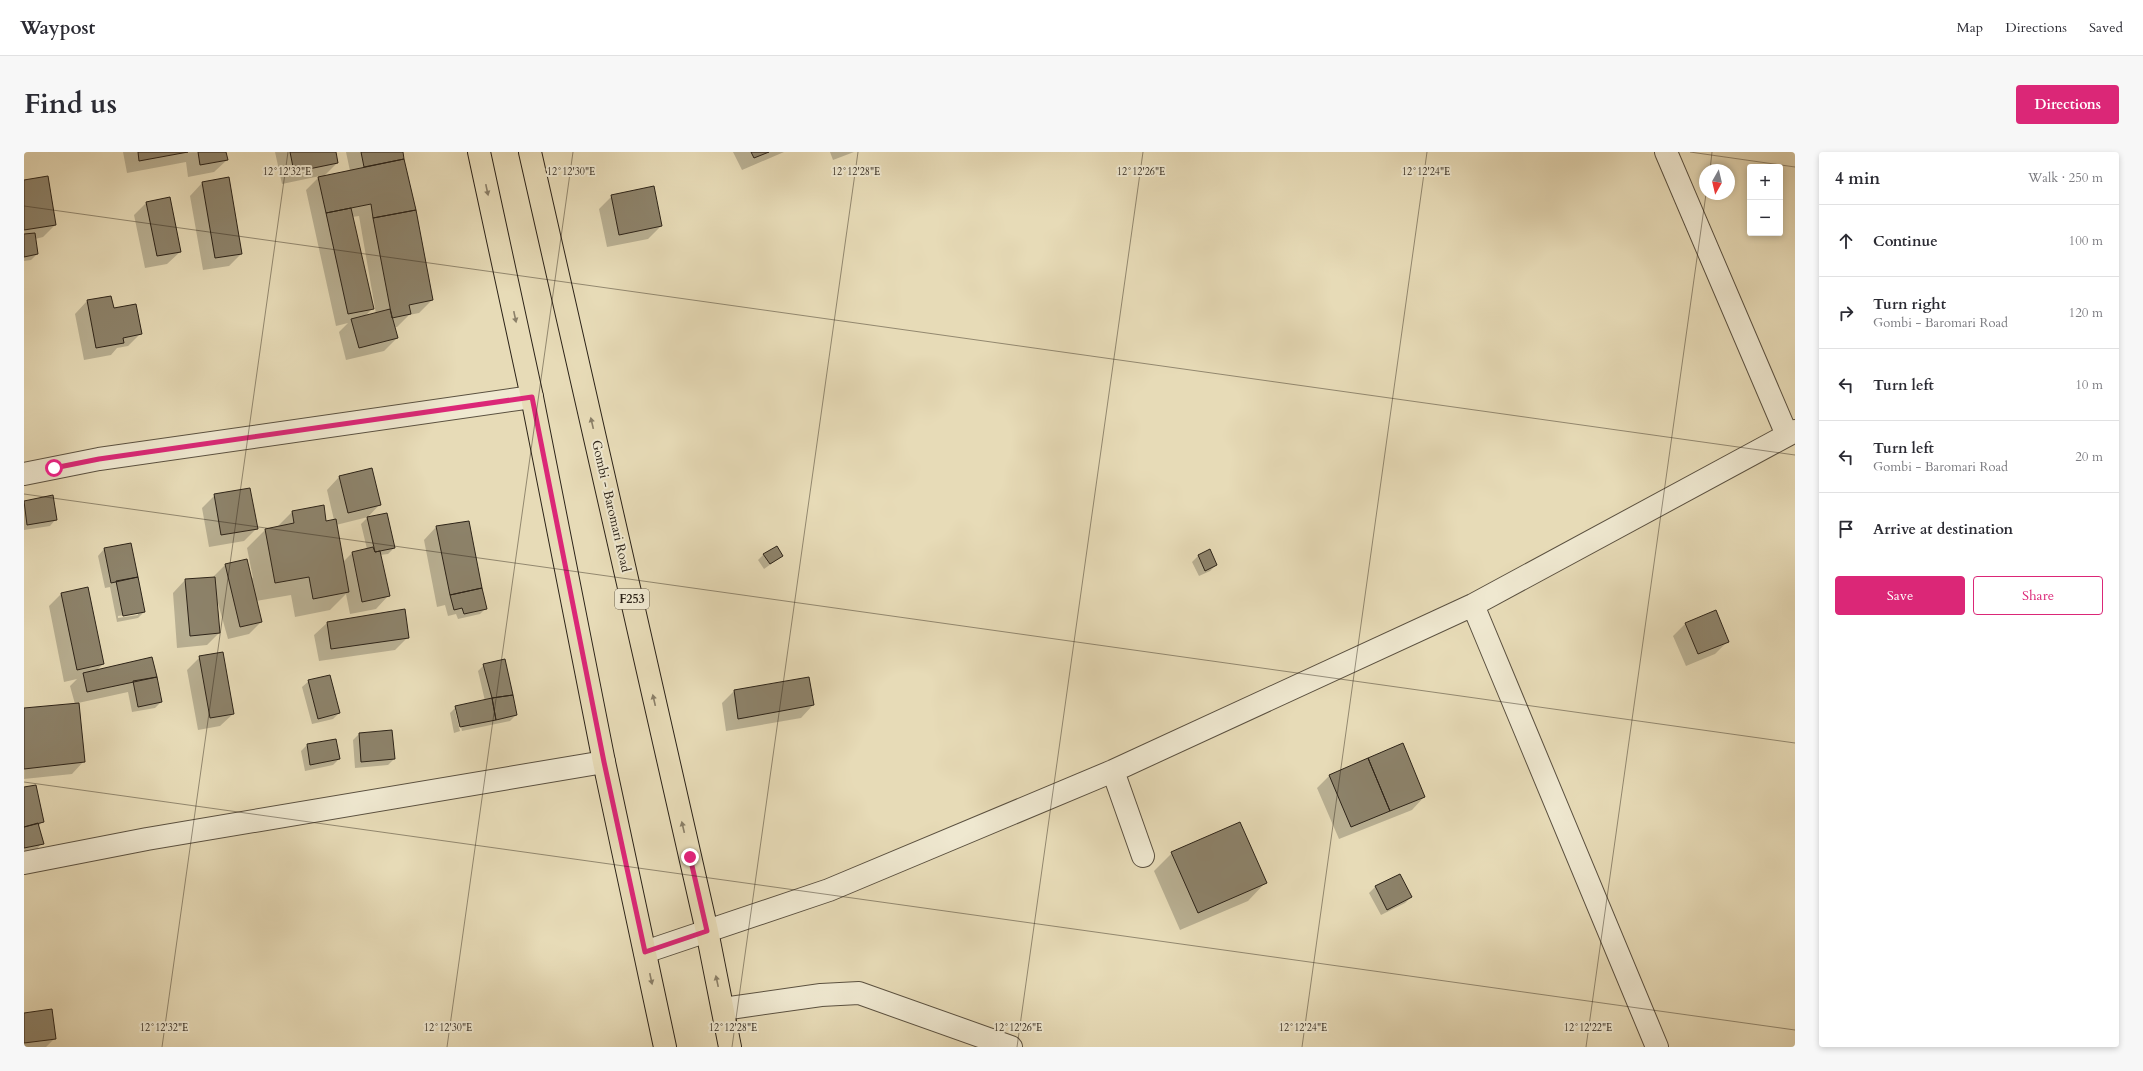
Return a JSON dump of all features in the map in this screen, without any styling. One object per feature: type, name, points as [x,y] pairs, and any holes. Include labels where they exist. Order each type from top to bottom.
[{"type":"main road","points":[[479,152],[532,397],[604,762],[665,1047]]},
{"type":"main road","name":"Gombi - Baromari Road","points":[[530,152],[707,931],[730,1047]]},
{"type":"street","points":[[645,952],[829,890],[1113,771],[1473,605],[1791,433],[1666,152]]},
{"type":"street","points":[[24,474],[107,458],[532,397]]},
{"type":"street","points":[[1473,605],[1657,1047]]},
{"type":"street","points":[[24,863],[147,839],[604,762]]},
{"type":"street","points":[[1113,771],[1143,856]]},
{"type":"street","points":[[723,1009],[821,994],[859,992],[1011,1047]]},
{"type":"building","points":[[138,152],[188,152],[139,161]]},
{"type":"building","points":[[198,152],[226,152],[228,160],[200,165]]},
{"type":"building","points":[[290,152],[336,152],[338,163],[294,172]]},
{"type":"building","points":[[361,152],[403,152],[404,159],[364,167]]},
{"type":"building","points":[[751,152],[769,152],[754,158]]},
{"type":"building","points":[[404,159],[416,210],[373,218],[371,204],[326,213],[318,177]]},
{"type":"building","points":[[48,176],[56,225],[24,230],[24,180]]},
{"type":"building","points":[[229,177],[242,254],[215,258],[202,182]]},
{"type":"building","points":[[654,186],[662,226],[619,235],[611,195]]},
{"type":"building","points":[[170,197],[181,252],[157,256],[146,202]]},
{"type":"building","points":[[351,208],[374,309],[348,314],[326,213]]},
{"type":"building","points":[[416,210],[433,300],[409,305],[411,314],[392,318],[373,218]]},
{"type":"building","points":[[35,233],[38,254],[24,257],[24,234]]},
{"type":"building","points":[[111,296],[114,308],[136,304],[142,334],[123,338],[124,343],[96,348],[87,300]]},
{"type":"building","points":[[390,309],[398,338],[359,348],[351,319]]},
{"type":"building","points":[[372,468],[381,505],[348,513],[339,476]]},
{"type":"building","points":[[250,488],[258,529],[221,535],[214,494]]},
{"type":"building","points":[[53,495],[57,520],[27,525],[24,501]]},
{"type":"building","points":[[324,505],[326,521],[336,519],[349,592],[313,599],[309,577],[275,583],[265,529],[294,523],[292,511]]},
{"type":"building","points":[[387,513],[395,548],[375,552],[367,517]]},
{"type":"building","points":[[469,521],[482,588],[450,595],[436,526]]},
{"type":"building","points":[[131,543],[138,577],[111,583],[104,548]]},
{"type":"building","points":[[777,546],[783,556],[770,564],[763,554]]},
{"type":"building","points":[[373,547],[375,552],[380,551],[390,596],[362,602],[352,552]]},
{"type":"building","points":[[1210,549],[1217,565],[1205,571],[1198,555]]},
{"type":"building","points":[[247,559],[262,622],[240,627],[225,564]]},
{"type":"building","points":[[138,577],[145,612],[123,616],[116,581]]},
{"type":"building","points":[[215,577],[220,633],[190,636],[185,579]]},
{"type":"building","points":[[88,587],[104,664],[77,670],[61,593]]},
{"type":"building","points":[[482,588],[487,609],[464,614],[462,608],[454,610],[450,595]]},
{"type":"building","points":[[405,609],[409,638],[331,649],[327,622]]},
{"type":"building","points":[[1716,610],[1729,642],[1698,654],[1685,623]]},
{"type":"building","points":[[223,652],[234,714],[210,718],[199,656]]},
{"type":"building","points":[[152,657],[157,677],[87,692],[83,673]]},
{"type":"building","points":[[505,659],[513,695],[492,698],[483,664]]},
{"type":"building","points":[[330,675],[340,713],[318,719],[308,680]]},
{"type":"building","points":[[157,677],[162,702],[138,707],[133,681]]},
{"type":"building","points":[[809,677],[814,705],[738,719],[734,690]]},
{"type":"building","points":[[513,695],[517,715],[496,720],[492,698]]},
{"type":"building","points":[[492,698],[496,720],[460,727],[455,706]]},
{"type":"building","points":[[79,703],[85,762],[24,769],[24,708]]},
{"type":"building","points":[[392,730],[395,759],[361,762],[359,733]]},
{"type":"building","points":[[336,739],[340,759],[310,765],[307,744]]},
{"type":"building","points":[[1403,743],[1425,797],[1390,811],[1368,758]]},
{"type":"building","points":[[1368,758],[1390,811],[1351,827],[1329,775]]},
{"type":"building","points":[[36,785],[44,822],[24,827],[24,787]]},
{"type":"building","points":[[1240,822],[1267,883],[1198,913],[1171,852]]},
{"type":"building","points":[[38,823],[44,844],[24,848],[24,827]]},
{"type":"building","points":[[1400,874],[1412,897],[1387,910],[1375,886]]},
{"type":"building","points":[[52,1009],[56,1039],[24,1043],[24,1013]]},
{"type":"route","points":[[54,468],[99,459],[532,397],[604,762],[645,952],[707,931],[690,857]]}]
